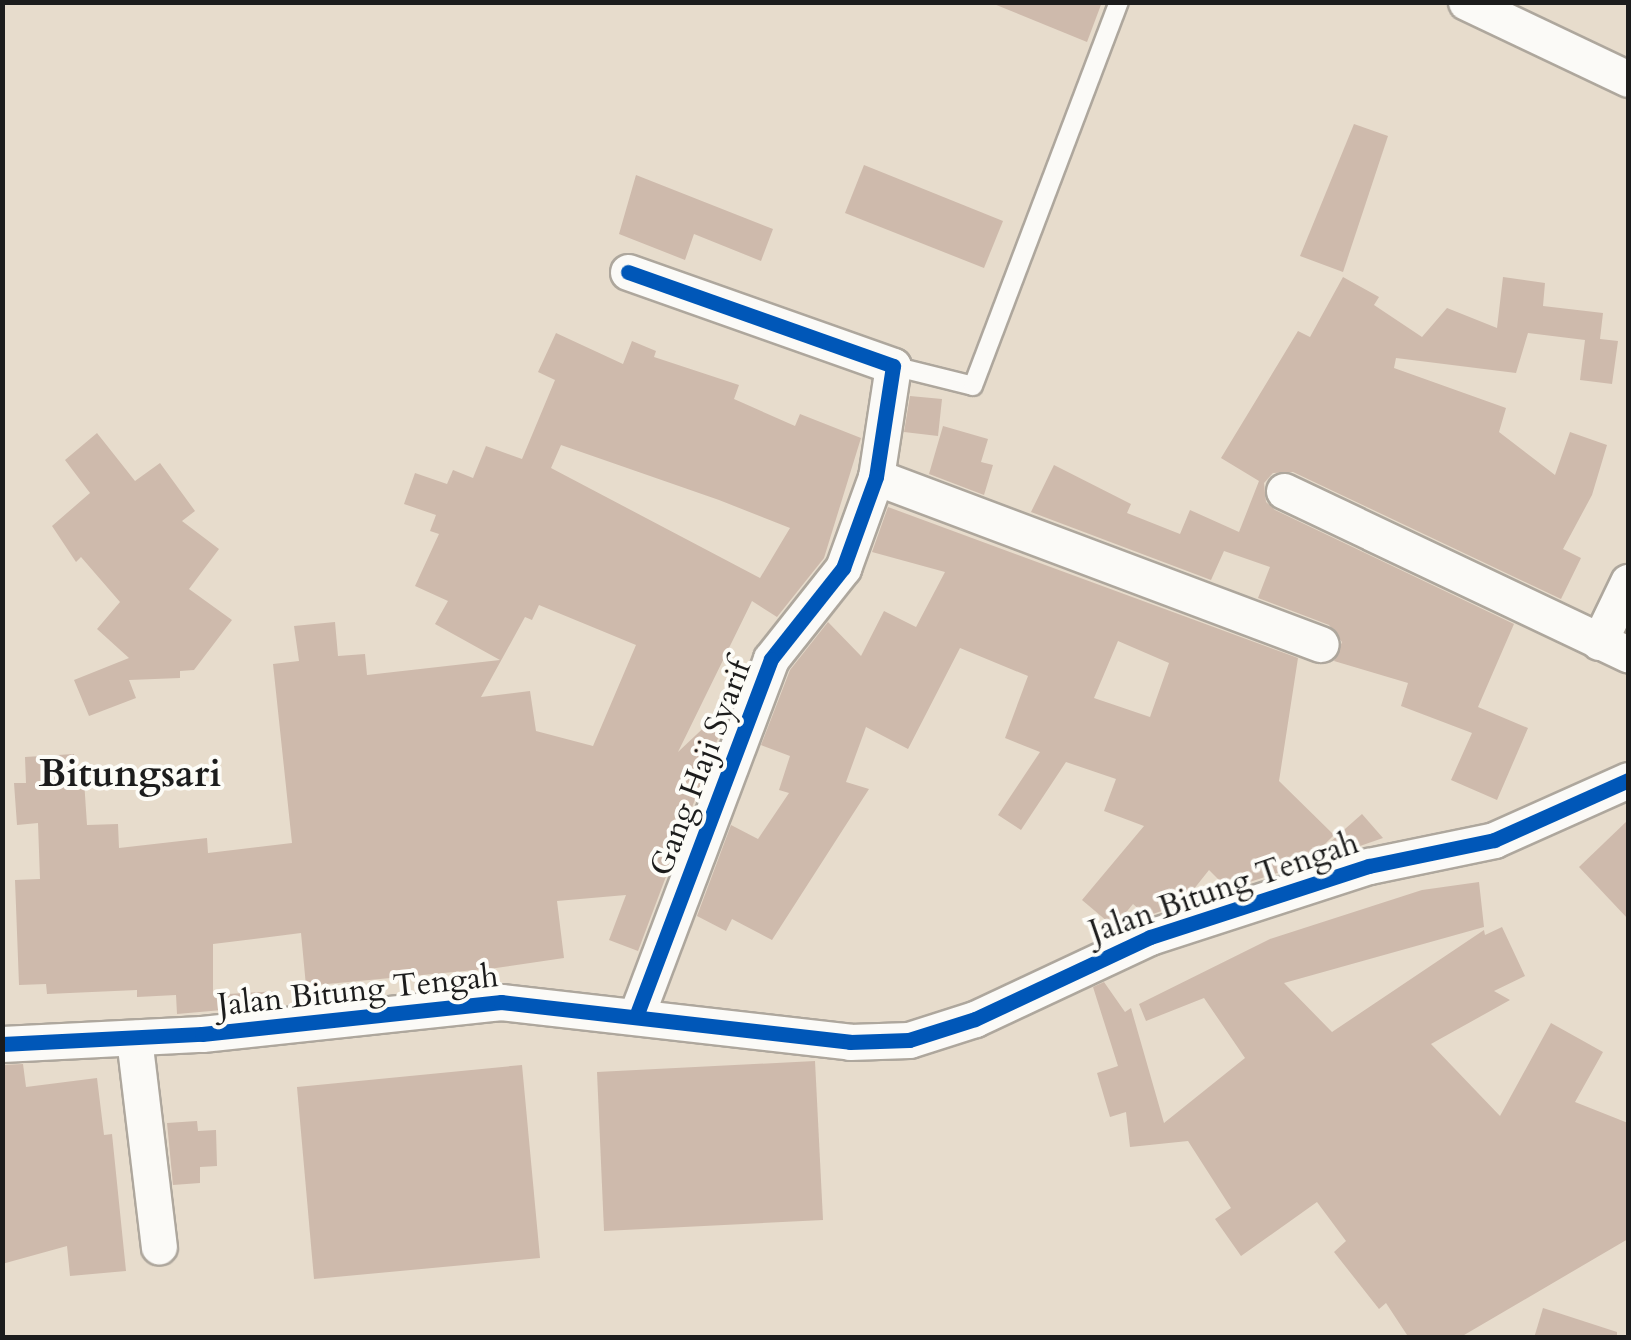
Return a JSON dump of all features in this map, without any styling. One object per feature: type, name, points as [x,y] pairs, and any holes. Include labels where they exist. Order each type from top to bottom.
[{"type":"street","points":[[1466,2],[1628,79]]},
{"type":"street","points":[[628,272],[892,366]]},
{"type":"street","name":"Gang Haji Syarif","points":[[637,1013],[771,659],[843,568],[876,477],[892,366]]},
{"type":"street","points":[[876,477],[1321,644]]},
{"type":"street","points":[[1284,491],[1614,648],[1628,582]]},
{"type":"street","name":"Jalan Bitung Tengah","points":[[2,1044],[134,1038],[454,1004],[637,1013],[850,1042],[909,1040],[975,1020],[1137,942],[1369,866],[1494,840],[1628,780]]},
{"type":"street","points":[[134,1038],[159,1247]]},
{"type":"lane","points":[[892,366],[973,386],[1119,2]]},
{"type":"building","points":[[989,2],[1102,2],[1087,42]]},
{"type":"building","points":[[1354,124],[1388,136],[1343,272],[1300,256]]},
{"type":"building","points":[[864,165],[1003,221],[984,268],[845,213]]},
{"type":"building","points":[[636,175],[773,229],[761,261],[694,234],[685,260],[619,234]]},
{"type":"building","points":[[1343,277],[1379,297],[1374,305],[1422,337],[1447,308],[1497,328],[1503,277],[1545,283],[1543,306],[1603,313],[1600,339],[1618,341],[1612,384],[1580,380],[1585,340],[1528,333],[1516,373],[1396,358],[1394,368],[1506,408],[1499,432],[1555,475],[1570,432],[1607,445],[1592,495],[1563,549],[1581,558],[1561,599],[1293,472],[1273,473],[1264,483],[1266,502],[1275,510],[1514,624],[1478,707],[1528,728],[1497,800],[1451,780],[1472,733],[1401,706],[1408,683],[1334,661],[1342,642],[1329,625],[1258,598],[1270,567],[1224,551],[1211,580],[1031,512],[1054,465],[1131,504],[1127,513],[1180,534],[1190,510],[1239,532],[1259,481],[1221,458],[1298,331],[1310,337]]},
{"type":"building","points":[[556,333],[623,364],[632,341],[656,351],[654,357],[739,385],[734,399],[795,426],[800,414],[861,438],[824,558],[777,617],[752,601],[678,752],[732,701],[638,951],[609,940],[626,895],[557,901],[564,958],[496,968],[306,986],[301,933],[213,944],[213,995],[276,991],[277,1005],[177,1014],[176,995],[137,997],[137,990],[47,994],[46,984],[19,985],[15,880],[40,879],[38,823],[17,825],[14,783],[26,783],[25,757],[74,754],[76,781],[84,780],[87,825],[118,824],[119,848],[207,838],[208,853],[292,843],[273,664],[299,661],[294,626],[335,622],[338,656],[365,654],[367,675],[500,660],[435,624],[448,601],[415,586],[439,534],[430,531],[436,515],[404,504],[415,473],[447,484],[453,470],[473,478],[486,446],[522,459],[555,380],[538,372]],"holes":[[[561,445],[719,500],[790,528],[760,578],[551,468]],[[539,605],[636,645],[593,746],[536,731],[530,691],[481,697],[525,617],[532,620]]]},
{"type":"building","points":[[910,396],[942,399],[938,436],[904,432]]},
{"type":"building","points":[[943,426],[988,439],[981,462],[993,465],[984,495],[929,474]]},
{"type":"building","points":[[97,433],[135,481],[160,463],[195,511],[182,521],[219,549],[189,589],[232,620],[194,670],[180,671],[180,678],[129,680],[136,698],[89,716],[74,680],[129,658],[97,629],[120,602],[81,557],[76,562],[52,526],[90,493],[65,460]]},
{"type":"building","points":[[888,507],[1298,658],[1279,781],[1334,835],[1305,864],[1228,889],[1209,870],[1182,904],[1147,916],[1133,904],[1114,927],[1082,900],[1144,826],[1104,811],[1116,779],[1066,762],[1021,830],[998,815],[1040,752],[1005,738],[1028,676],[960,648],[908,749],[866,727],[846,782],[869,789],[772,940],[732,919],[726,931],[697,916],[731,825],[758,839],[789,793],[779,790],[790,756],[761,745],[790,670],[828,622],[861,656],[884,611],[916,627],[945,572],[872,552]],"holes":[[[1118,641],[1169,663],[1150,717],[1094,698]]]},
{"type":"building","points":[[1362,814],[1383,838],[1337,854],[1328,844]]},
{"type":"building","points":[[1628,820],[1628,919],[1579,867]]},
{"type":"building","points":[[1479,882],[1484,927],[1284,983],[1332,1032],[1484,930],[1485,935],[1502,927],[1525,976],[1494,991],[1510,1000],[1431,1044],[1500,1116],[1551,1023],[1603,1052],[1575,1102],[1628,1123],[1628,1239],[1459,1338],[1409,1338],[1386,1303],[1379,1309],[1334,1252],[1346,1241],[1317,1202],[1241,1256],[1215,1219],[1231,1208],[1188,1141],[1130,1147],[1126,1112],[1110,1117],[1097,1073],[1118,1066],[1093,987],[1104,982],[1125,1012],[1131,1008],[1164,1123],[1245,1058],[1204,998],[1146,1021],[1139,1004],[1270,939],[1422,890]]},
{"type":"building","points":[[815,1061],[823,1220],[604,1231],[597,1072]]},
{"type":"building","points":[[23,1064],[26,1087],[97,1078],[104,1135],[112,1134],[126,1271],[70,1276],[67,1246],[2,1264],[2,1065]]},
{"type":"building","points":[[522,1065],[540,1258],[314,1279],[297,1087]]},
{"type":"building","points":[[197,1121],[198,1131],[216,1130],[217,1166],[200,1167],[200,1183],[173,1185],[167,1123]]},
{"type":"building","points":[[1543,1308],[1617,1332],[1617,1338],[1534,1338]]},
{"type":"cycle path","points":[[628,272],[893,366],[876,477],[843,568],[771,659],[637,1013]]},
{"type":"cycle path","points":[[2,1044],[202,1034],[501,1002],[850,1042],[909,1040],[975,1019],[1150,937],[1369,866],[1494,840],[1628,780]]},
{"type":"district","name":"Bitungsari","points":[[130,775]]}]
